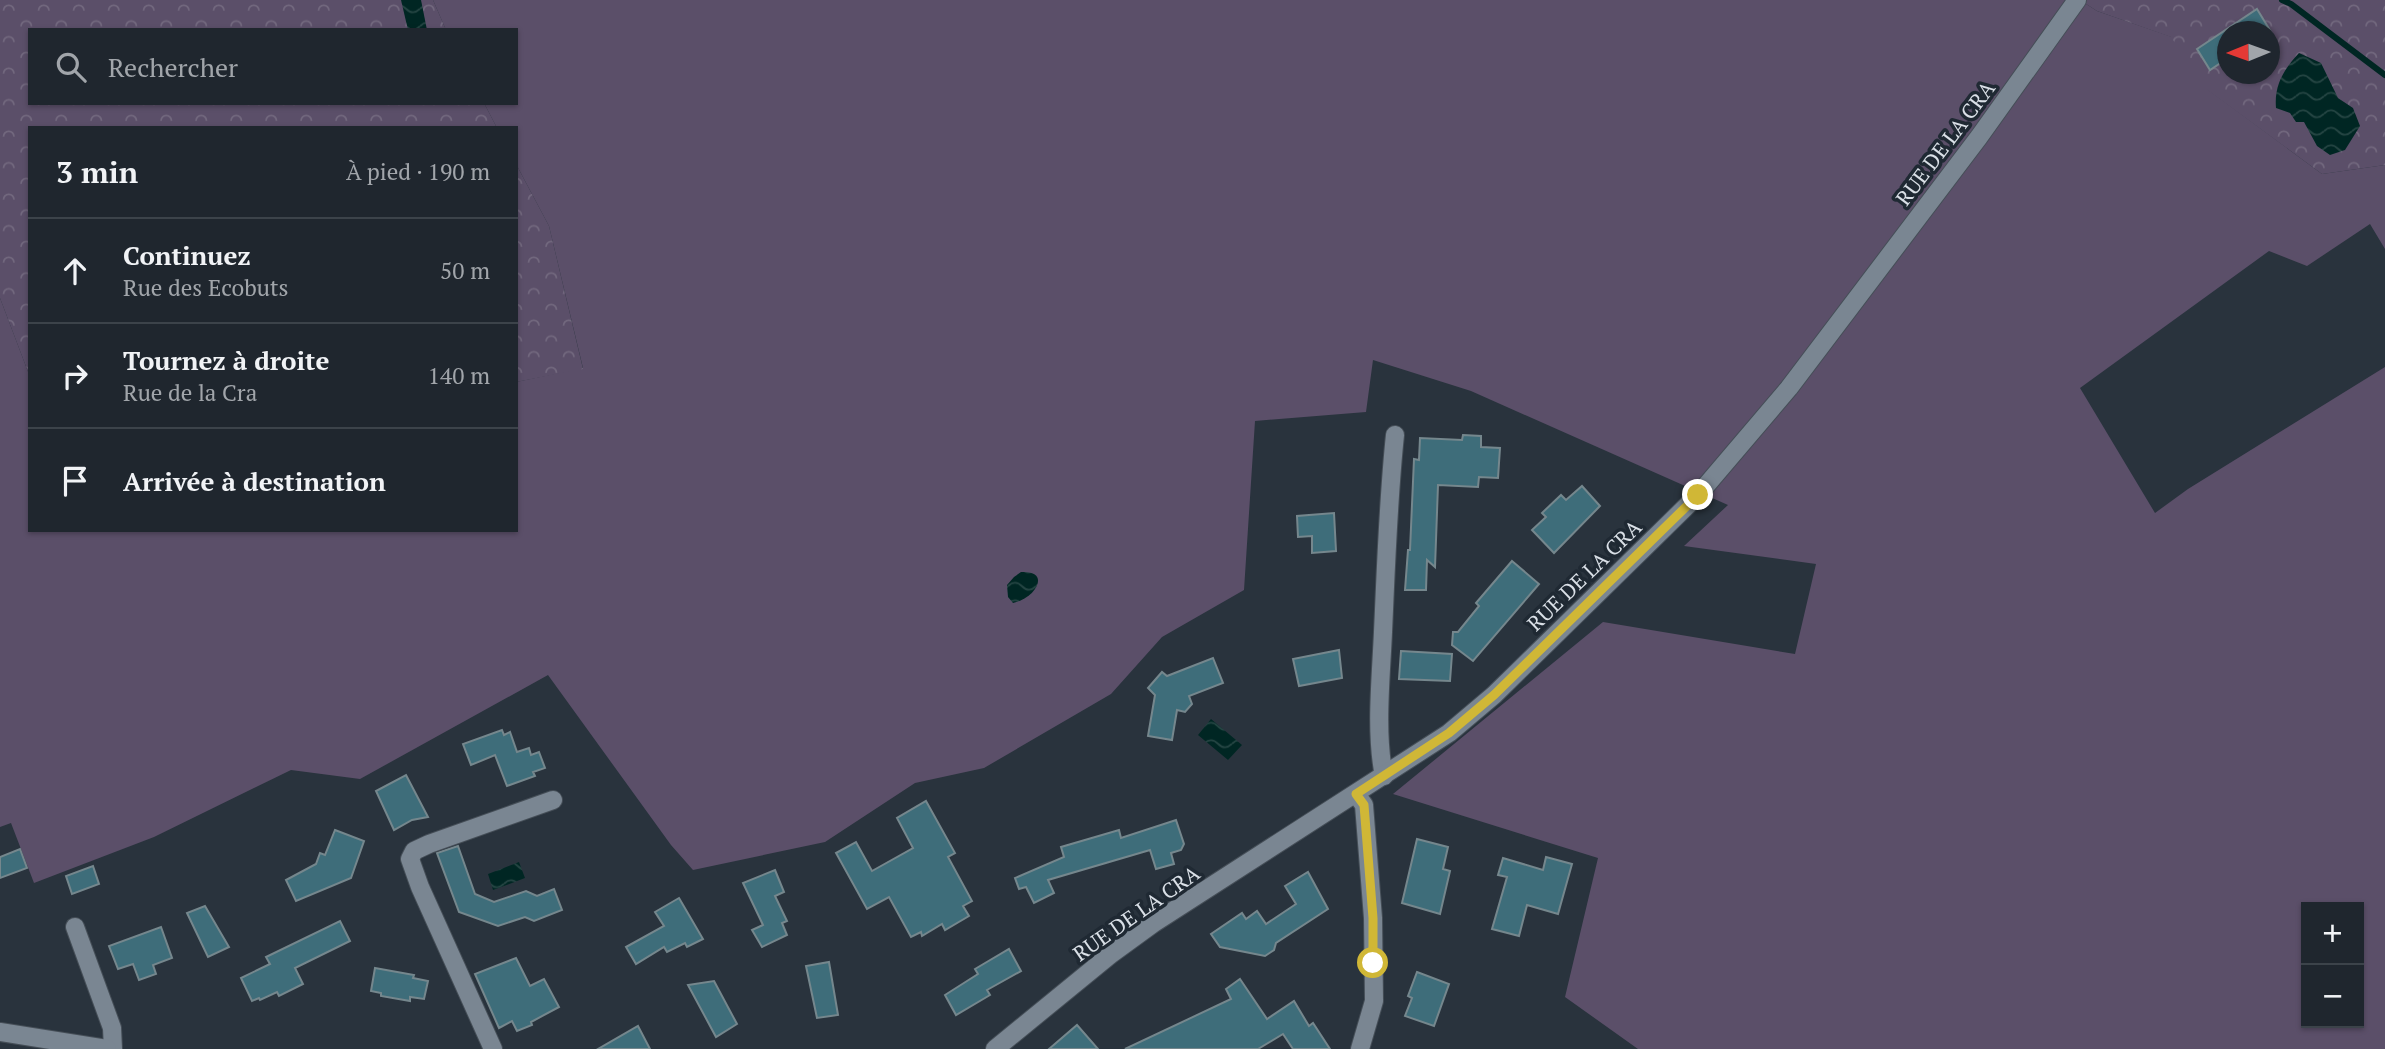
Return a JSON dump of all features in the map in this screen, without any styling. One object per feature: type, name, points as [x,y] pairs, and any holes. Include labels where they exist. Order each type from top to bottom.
[{"type":"street","name":"RUE DE LA CRA","points":[[995,1049],[1110,955],[1154,923],[1449,733],[1494,695],[1698,495],[1789,388],[1987,127],[2077,0]]},
{"type":"street","points":[[1384,776],[1380,758],[1381,678],[1395,435]]},
{"type":"street","points":[[1356,794],[1364,805],[1374,1001],[1360,1049]]},
{"type":"street","points":[[493,1049],[410,859],[414,850],[553,800]]},
{"type":"street","points":[[75,927],[112,1028],[113,1049]]},
{"type":"street","points":[[0,1032],[107,1049]]},
{"type":"green space","points":[[0,0],[433,0],[445,28],[28,28],[28,105],[485,105],[496,126],[28,126],[28,372],[0,298]]},
{"type":"green space","points":[[433,0],[2080,0],[2097,11],[2172,37],[2207,89],[2322,174],[2385,165],[2385,249],[2370,224],[2307,266],[2269,251],[2080,388],[2155,513],[2188,489],[2385,367],[2385,1049],[1638,1049],[1565,997],[1598,858],[1393,794],[1603,622],[1795,654],[1816,564],[1684,546],[1728,505],[1471,391],[1373,360],[1366,412],[1255,421],[1244,590],[1162,637],[1111,694],[984,768],[915,783],[825,842],[693,870],[671,845],[548,675],[360,779],[291,770],[154,837],[34,883],[11,823],[0,827],[0,298],[28,372],[28,532],[518,532],[518,382],[583,368],[549,226],[518,168],[518,126],[496,126],[485,105],[518,105],[518,28],[445,28]]},
{"type":"green space","points":[[2080,0],[2385,0],[2385,165],[2322,174],[2206,89],[2171,37],[2097,11]]},
{"type":"green space","points":[[518,168],[549,226],[583,369],[518,382]]},
{"type":"water","points":[[401,0],[421,0],[427,28],[408,28]]},
{"type":"water","points":[[2299,53],[2321,63],[2338,98],[2353,108],[2360,126],[2345,150],[2330,155],[2317,146],[2304,122],[2296,122],[2290,113],[2276,108],[2281,78]]},
{"type":"water","points":[[1021,572],[1036,575],[1037,585],[1029,596],[1013,603],[1008,597],[1007,585]]},
{"type":"water","points":[[1211,719],[1242,745],[1228,760],[1198,735]]},
{"type":"water","points":[[519,862],[525,878],[493,890],[488,874]]},
{"type":"building","points":[[2257,9],[2264,21],[2239,21]]},
{"type":"building","points":[[2217,36],[2217,65],[2210,70],[2197,49]]},
{"type":"building","points":[[1463,435],[1481,436],[1481,447],[1500,448],[1498,478],[1479,477],[1478,487],[1438,485],[1435,567],[1427,560],[1426,590],[1405,590],[1410,550],[1414,459],[1419,460],[1420,438],[1462,440]]},
{"type":"building","points":[[1582,486],[1600,506],[1554,553],[1532,530],[1546,517],[1542,513],[1561,495],[1566,500]]},
{"type":"building","points":[[1334,513],[1336,551],[1312,553],[1312,536],[1298,537],[1297,516]]},
{"type":"building","points":[[1512,561],[1539,584],[1473,661],[1452,645],[1453,632],[1458,632],[1479,606],[1476,603]]},
{"type":"building","points":[[1339,650],[1342,678],[1299,686],[1293,659]]},
{"type":"building","points":[[1401,651],[1452,654],[1450,681],[1399,679]]},
{"type":"building","points":[[1213,658],[1223,683],[1189,696],[1192,704],[1185,712],[1177,710],[1172,740],[1148,736],[1155,695],[1148,688],[1162,672],[1167,676]]},
{"type":"building","points":[[502,730],[504,735],[510,732],[517,752],[529,748],[531,755],[539,752],[545,768],[533,772],[535,776],[507,786],[495,755],[471,765],[463,744]]},
{"type":"building","points":[[406,775],[428,817],[412,820],[394,830],[376,791]]},
{"type":"building","points":[[926,801],[955,853],[948,857],[972,901],[963,906],[969,916],[945,930],[942,924],[922,936],[921,932],[911,937],[889,897],[867,909],[836,853],[856,842],[872,871],[913,848],[897,818]]},
{"type":"building","points":[[1176,820],[1184,844],[1181,850],[1171,853],[1174,864],[1156,869],[1150,850],[1048,880],[1054,893],[1034,903],[1026,887],[1019,889],[1015,878],[1064,857],[1061,847],[1119,830],[1121,838]]},
{"type":"building","points":[[335,830],[364,841],[351,878],[296,901],[286,880],[316,864],[320,853],[325,855]]},
{"type":"building","points":[[1417,839],[1448,847],[1443,869],[1450,871],[1440,914],[1402,903]]},
{"type":"building","points":[[458,846],[475,894],[494,902],[526,891],[537,896],[554,889],[562,910],[534,921],[525,917],[498,926],[459,912],[437,853]]},
{"type":"building","points":[[20,849],[27,868],[0,878],[0,857]]},
{"type":"building","points":[[1546,857],[1572,864],[1558,914],[1527,905],[1519,936],[1492,929],[1507,877],[1498,875],[1503,858],[1543,870]]},
{"type":"building","points":[[93,866],[99,884],[72,894],[66,876]]},
{"type":"building","points":[[775,870],[784,892],[775,896],[787,921],[782,923],[787,935],[762,947],[752,930],[763,925],[743,883]]},
{"type":"building","points":[[1308,872],[1328,909],[1276,943],[1274,950],[1265,956],[1220,947],[1211,934],[1242,913],[1246,919],[1257,911],[1266,924],[1296,904],[1285,886]]},
{"type":"building","points":[[679,898],[703,939],[687,947],[685,943],[667,952],[664,947],[636,964],[626,947],[664,926],[655,912]]},
{"type":"building","points":[[205,906],[229,947],[208,957],[187,913]]},
{"type":"building","points":[[340,921],[350,941],[295,968],[303,984],[279,996],[277,992],[252,1001],[241,978],[270,964],[266,957]]},
{"type":"building","points":[[161,927],[172,958],[153,965],[156,974],[139,980],[133,964],[118,969],[109,946]]},
{"type":"building","points":[[1009,949],[1021,971],[987,990],[990,995],[956,1015],[945,995],[978,974],[975,969]]},
{"type":"building","points":[[516,958],[530,986],[544,979],[559,1007],[531,1022],[532,1025],[517,1031],[512,1021],[499,1028],[475,974]]},
{"type":"building","points":[[829,962],[838,1015],[817,1018],[806,966]]},
{"type":"building","points":[[375,968],[414,975],[413,978],[428,981],[424,999],[410,997],[410,1001],[381,996],[381,993],[371,991]]},
{"type":"building","points":[[1417,972],[1449,984],[1434,1026],[1405,1016],[1412,998],[1408,996]]},
{"type":"building","points":[[1240,979],[1267,1019],[1294,1001],[1309,1026],[1313,1023],[1330,1049],[1293,1049],[1283,1034],[1258,1049],[1125,1049],[1231,999],[1226,989]]},
{"type":"building","points":[[714,981],[737,1024],[716,1037],[688,985]]},
{"type":"building","points":[[1077,1025],[1098,1049],[1049,1049]]},
{"type":"building","points":[[638,1026],[650,1049],[598,1049]]},
{"type":"waterway","points":[[2282,0],[2385,75]]},
{"type":"route","points":[[1373,963],[1373,918],[1364,805],[1356,794],[1449,733],[1494,695],[1698,495]]}]
